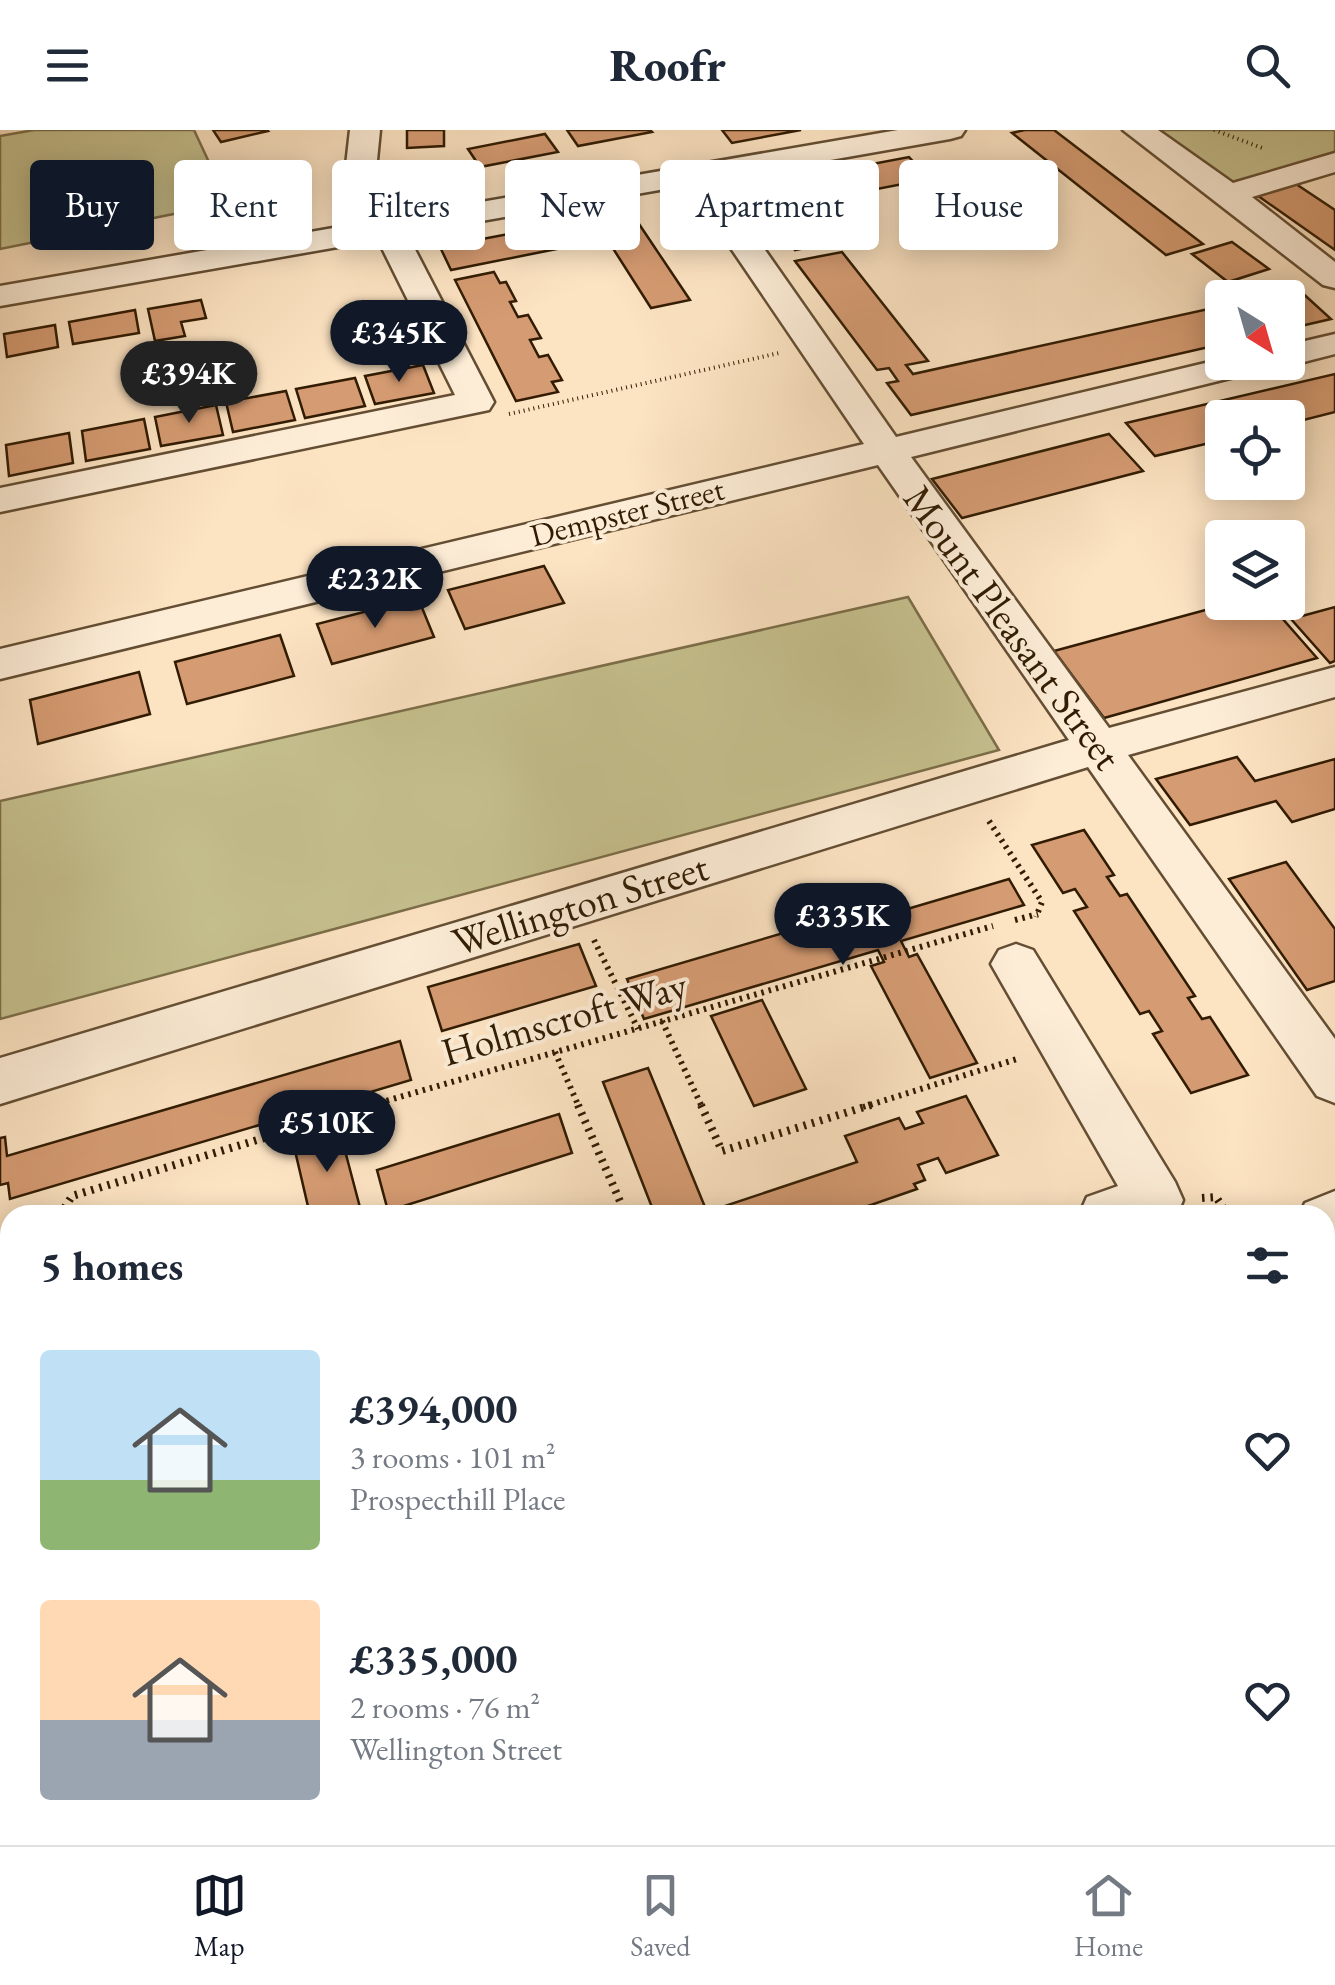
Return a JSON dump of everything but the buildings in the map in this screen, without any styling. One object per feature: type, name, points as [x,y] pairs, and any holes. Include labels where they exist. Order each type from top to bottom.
[{"type":"street","points":[[364,130],[366,160]]},
{"type":"street","points":[[768,160],[950,130]]},
{"type":"street","points":[[1138,130],[1229,194],[1335,278]]},
{"type":"street","points":[[1229,194],[1335,162]]},
{"type":"street","points":[[485,210],[660,178]]},
{"type":"street","points":[[0,296],[332,237]]},
{"type":"street","points":[[0,500],[476,402],[383,250]]},
{"type":"street","name":"Mount Pleasant Street","points":[[749,250],[1335,1080]]},
{"type":"street","points":[[1305,351],[1335,344]]},
{"type":"street","name":"Dempster Street","points":[[0,664],[1205,374]]},
{"type":"street","name":"Wellington Street","points":[[0,1081],[1099,747],[1335,682]]},
{"type":"street","points":[[1016,964],[1064,1044],[1130,1205]]},
{"type":"path","points":[[510,415],[814,345]]},
{"type":"path","points":[[966,787],[1042,902],[1016,964]]},
{"type":"path","points":[[576,906],[638,1028]]},
{"type":"path","name":"Holmscroft Way","points":[[66,1205],[72,1196],[554,1052],[1038,914]]},
{"type":"path","points":[[662,1021],[722,1152],[1064,1044]]},
{"type":"path","points":[[554,1052],[622,1205]]},
{"type":"shaded area","points":[[34,130],[194,130],[208,160],[174,160],[174,214],[154,218],[154,160],[30,160],[30,243],[0,249],[0,136]]},
{"type":"shaded area","points":[[1146,130],[1335,130],[1335,168],[1218,186]]},
{"type":"shaded area","points":[[908,597],[999,750],[0,1019],[0,801]]}]
